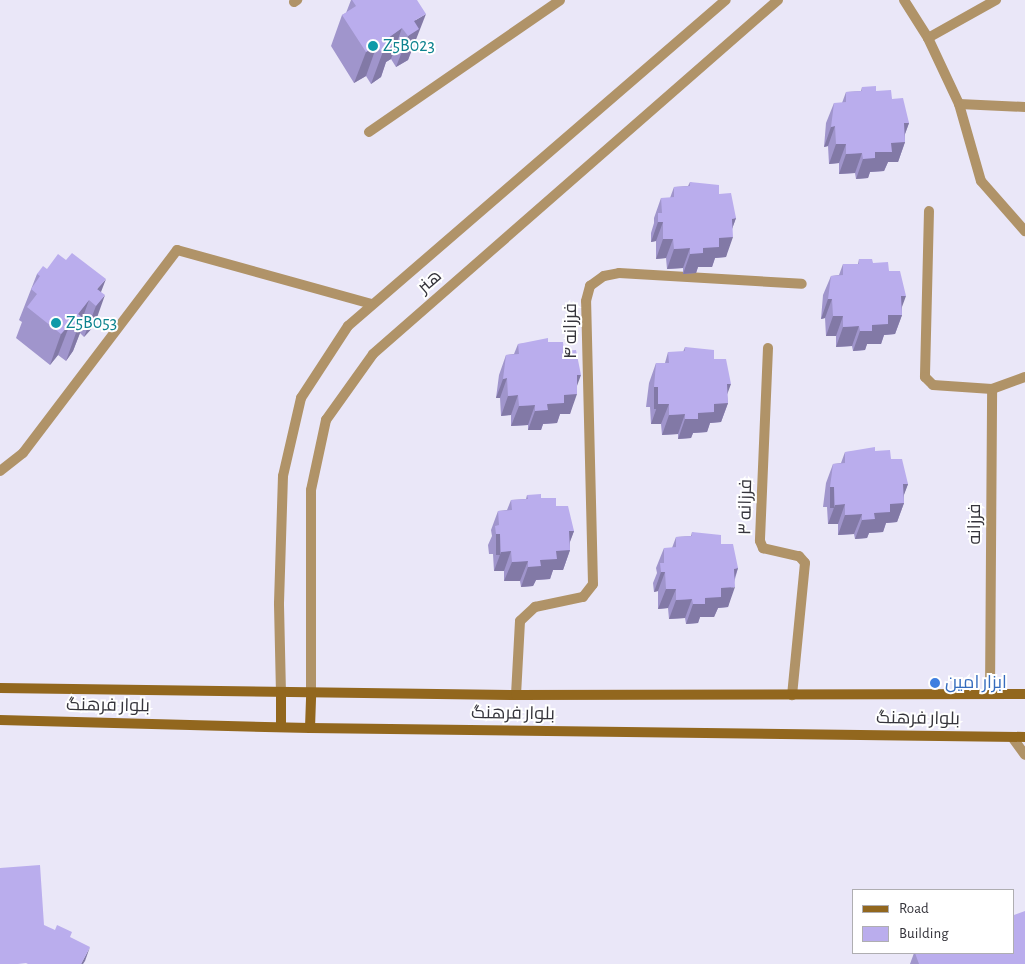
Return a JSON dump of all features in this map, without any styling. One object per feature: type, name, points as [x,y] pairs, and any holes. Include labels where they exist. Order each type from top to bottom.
[{"type":"main road","name":"بلوار فرهنگ","points":[[0,688],[311,694],[1025,694]]},
{"type":"main road","points":[[281,693],[281,727]]},
{"type":"main road","points":[[310,728],[311,694]]},
{"type":"main road","name":"بلوار فرهنگ","points":[[0,720],[310,728],[1025,737]]},
{"type":"street","points":[[369,132],[560,0]]},
{"type":"street","name":"هنر","points":[[281,693],[278,603],[283,476],[301,398],[348,326],[726,0]]},
{"type":"street","name":"هنر","points":[[311,694],[311,490],[326,420],[372,354],[778,0]]},
{"type":"street","points":[[904,0],[928,38],[959,104],[981,181],[1025,231]]},
{"type":"street","points":[[928,38],[996,0]]},
{"type":"street","points":[[959,104],[1025,107]]},
{"type":"street","points":[[929,211],[925,377],[933,385],[992,389],[1025,377]]},
{"type":"street","points":[[0,470],[23,454],[177,250],[372,304]]},
{"type":"street","name":"فرزانه ۴","points":[[516,695],[520,621],[535,607],[583,597],[588,593],[593,584],[586,301],[590,286],[604,276],[619,273],[802,284]]},
{"type":"street","name":"فرزانه ۳","points":[[768,348],[760,541],[762,548],[799,556],[805,563],[792,695]]},
{"type":"street","name":"فرزانه","points":[[990,694],[992,389]]},
{"type":"street","points":[[1012,737],[1025,755]]},
{"type":"building","points":[[352,0],[417,0],[426,14],[414,21],[419,29],[408,36],[402,28],[388,38],[392,46],[382,53],[377,45],[366,52],[342,15],[356,6]]},
{"type":"building","points":[[876,86],[876,91],[891,90],[892,99],[903,98],[909,123],[904,123],[905,142],[891,143],[892,152],[875,152],[875,158],[863,159],[862,153],[846,154],[846,144],[836,144],[835,126],[831,127],[834,103],[846,102],[846,92],[862,91],[862,87]]},
{"type":"building","points":[[690,182],[719,185],[719,194],[731,193],[736,218],[732,219],[733,237],[719,238],[719,247],[703,248],[703,253],[690,254],[690,248],[674,249],[673,239],[663,239],[663,222],[658,222],[658,213],[662,213],[661,198],[674,197],[674,187],[690,186]]},
{"type":"building","points":[[72,253],[106,279],[97,289],[105,295],[96,306],[89,300],[78,314],[85,320],[77,330],[70,324],[61,334],[27,307],[37,294],[31,289],[40,276],[37,274],[43,266],[47,269],[58,254],[66,260]]},
{"type":"building","points":[[859,259],[872,259],[873,263],[888,262],[889,271],[900,271],[906,296],[901,296],[902,315],[888,315],[888,324],[872,325],[872,331],[860,331],[859,326],[843,327],[843,316],[833,316],[832,299],[828,299],[831,276],[843,275],[843,264],[859,264]]},
{"type":"building","points":[[548,338],[548,342],[563,342],[564,351],[576,350],[581,375],[577,375],[577,394],[564,395],[564,403],[547,404],[548,410],[535,411],[535,405],[519,406],[518,395],[508,396],[507,378],[503,379],[506,355],[519,354],[518,344]]},
{"type":"building","points":[[685,347],[714,350],[714,359],[726,359],[731,384],[727,384],[728,403],[714,404],[714,412],[698,413],[698,419],[685,419],[685,414],[669,415],[669,404],[658,404],[658,387],[654,387],[656,363],[669,363],[668,352],[685,351]]},
{"type":"building","points":[[875,447],[875,451],[890,450],[891,459],[902,459],[908,484],[903,484],[904,503],[890,504],[890,512],[874,513],[875,519],[862,520],[862,514],[845,515],[845,504],[835,505],[834,487],[830,487],[833,464],[845,463],[845,452]]},
{"type":"building","points":[[541,494],[541,498],[556,498],[556,506],[568,506],[574,531],[569,531],[570,550],[556,551],[557,559],[540,560],[541,566],[528,567],[528,561],[512,562],[511,551],[501,552],[500,534],[496,534],[495,526],[499,525],[498,511],[512,510],[511,500],[528,499],[527,495]]},
{"type":"building","points":[[692,532],[721,535],[721,544],[733,544],[738,568],[734,569],[735,587],[721,588],[721,597],[705,598],[705,604],[693,604],[692,599],[676,600],[676,589],[666,589],[665,572],[661,572],[660,563],[664,563],[664,548],[676,547],[676,537],[692,536]]},
{"type":"building","points":[[40,865],[44,925],[55,930],[57,925],[72,932],[70,937],[90,947],[81,964],[0,964],[0,868]]},
{"type":"building","points":[[1025,911],[1025,964],[919,964],[915,954],[1015,954],[1015,915]]},
{"type":"place","name":"Z5B023","points":[[373,46]]},
{"type":"place","name":"Z5B053","points":[[56,323]]},
{"type":"place","name":"ابزار امین","points":[[935,683]]}]
